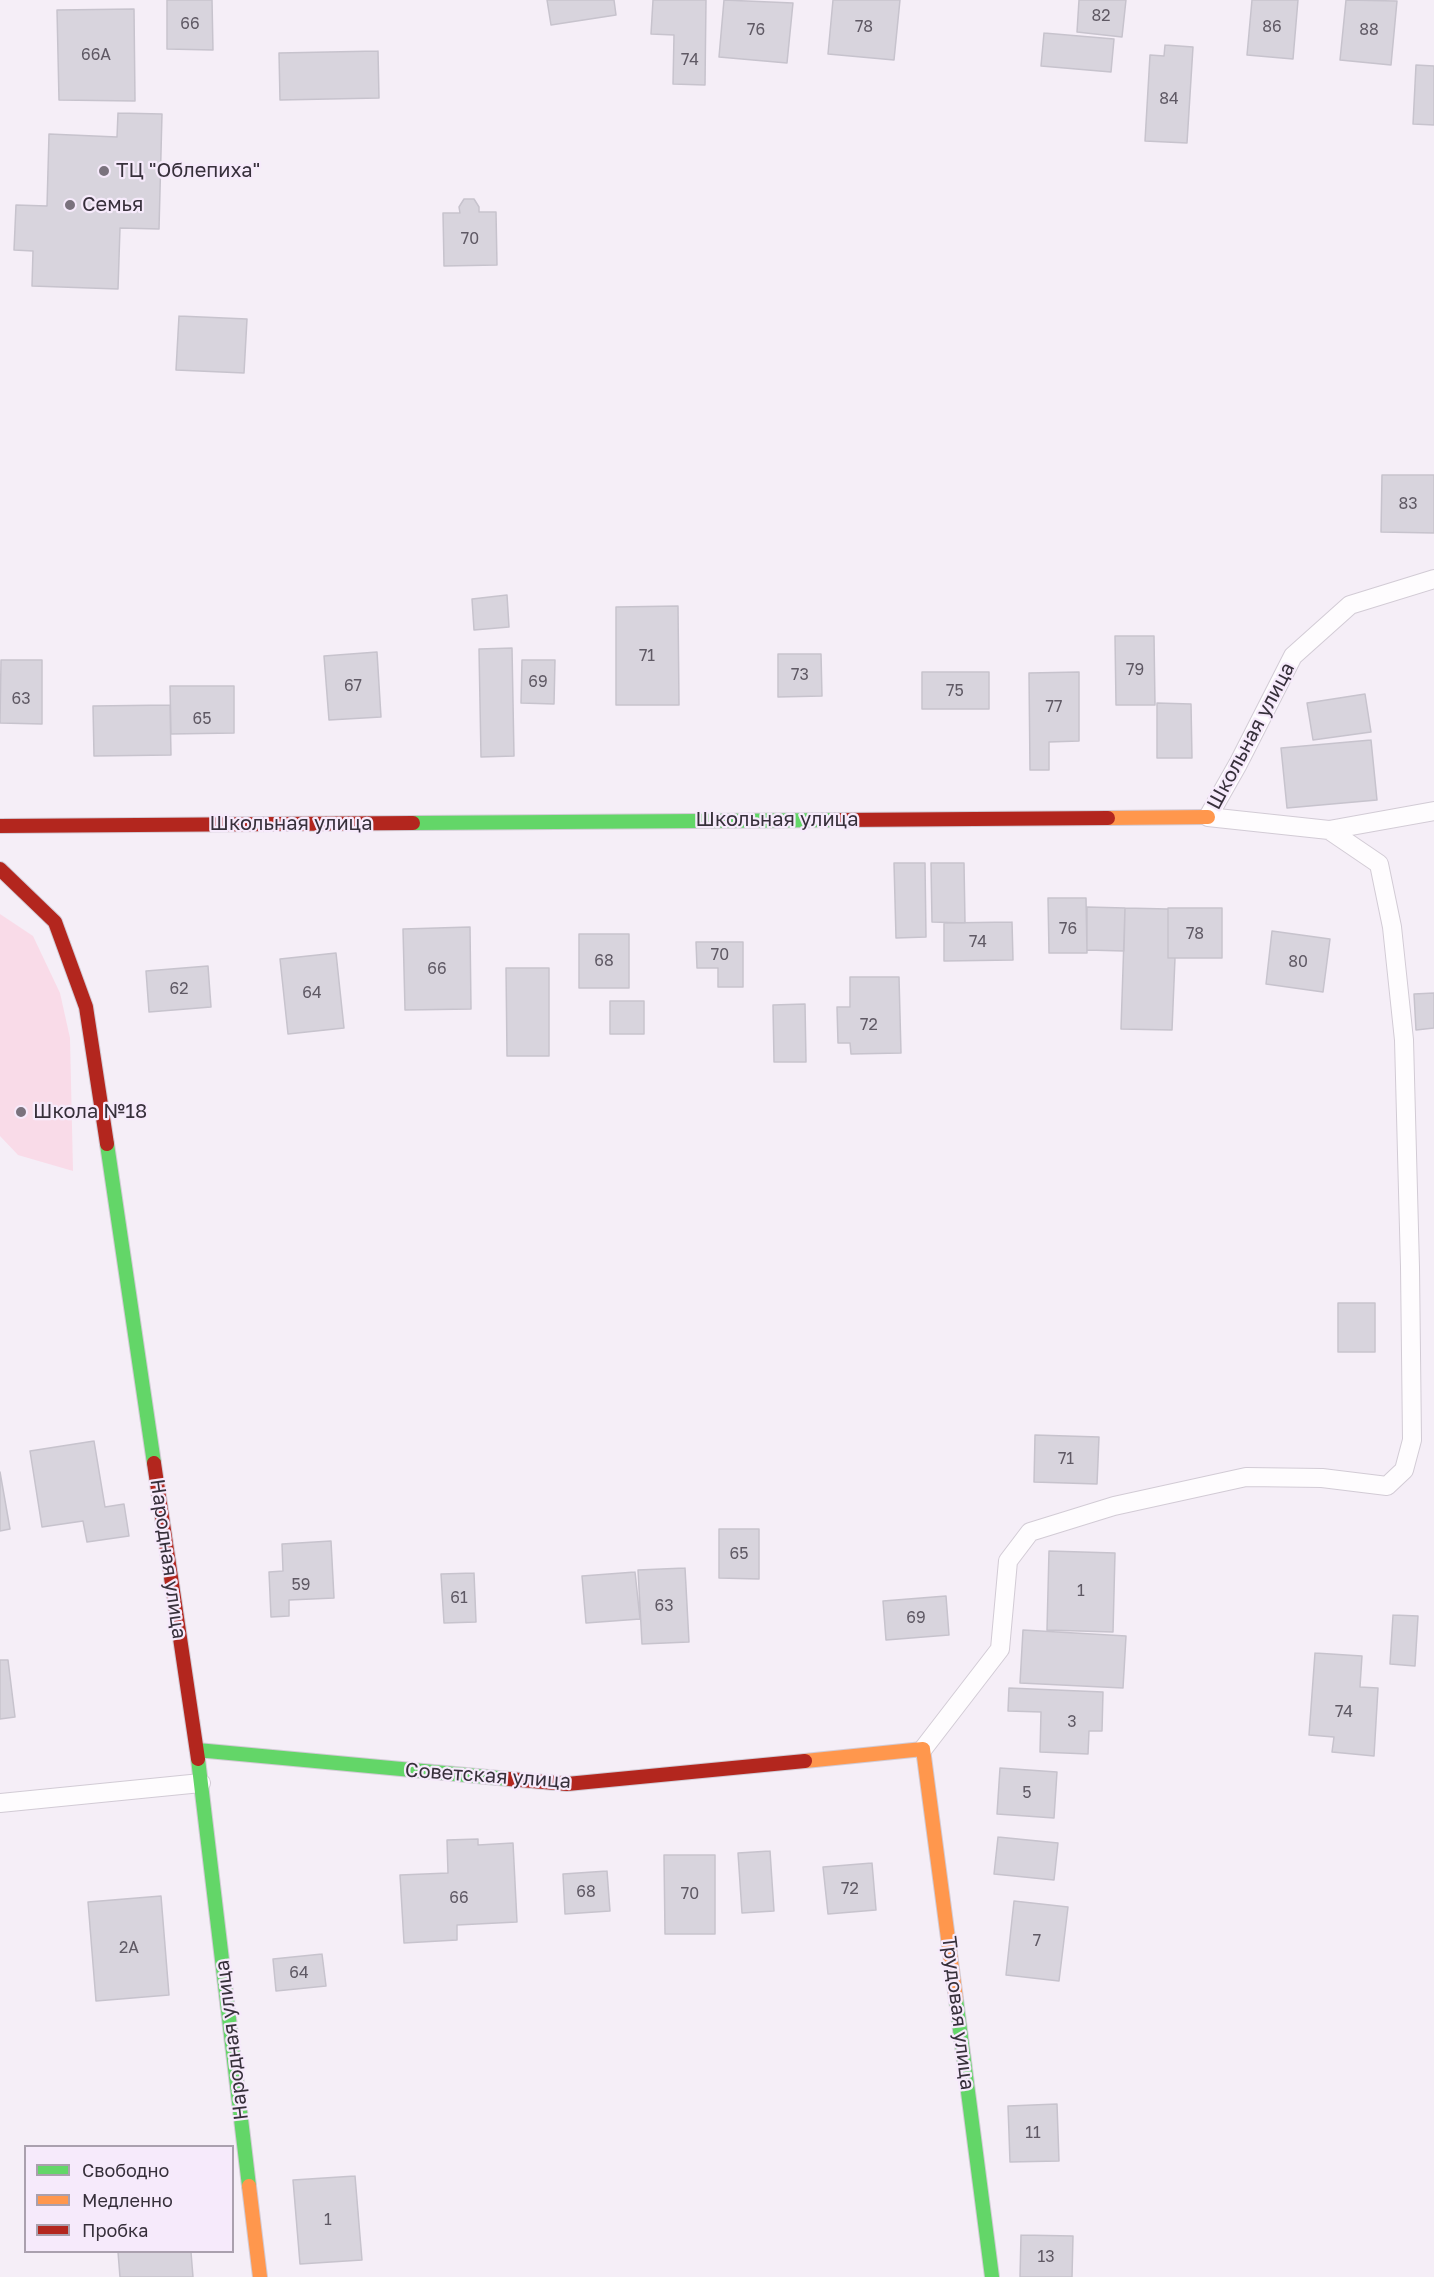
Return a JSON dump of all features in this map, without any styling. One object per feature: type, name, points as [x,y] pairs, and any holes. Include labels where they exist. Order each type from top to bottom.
[{"type":"street","name":"Школьная улица","points":[[0,826],[1208,817]]},
{"type":"street","name":"Народная улица","points":[[0,869],[54,922],[86,1007],[197,1750],[260,2277]]},
{"type":"street","name":"Советская улица","points":[[197,1750],[567,1784],[923,1749]]},
{"type":"street","name":"Трудовая улица","points":[[923,1749],[992,2277]]},
{"type":"lane","name":"Школьная улица","points":[[1208,817],[1239,764],[1293,656],[1350,605],[1434,579]]},
{"type":"lane","points":[[1208,817],[1329,830],[1434,811]]},
{"type":"lane","points":[[923,1749],[1000,1649],[1008,1560],[1030,1532],[1114,1506],[1246,1478],[1322,1479],[1388,1486],[1404,1470],[1412,1440],[1410,1267],[1404,1040],[1392,927],[1379,864],[1329,830]]},
{"type":"lane","points":[[0,1803],[201,1783]]},
{"type":"shaded area","points":[[0,914],[33,936],[60,993],[70,1038],[73,1171],[18,1155],[0,1136]]},
{"type":"building","points":[[167,0],[212,0],[213,50],[167,49]]},
{"type":"building","points":[[547,0],[614,0],[616,15],[551,25]]},
{"type":"building","points":[[653,0],[706,0],[705,85],[673,84],[674,35],[651,34]]},
{"type":"building","points":[[724,0],[793,3],[787,63],[719,57]]},
{"type":"building","points":[[833,0],[900,0],[894,60],[828,54]]},
{"type":"building","points":[[1079,0],[1126,0],[1122,37],[1077,32]]},
{"type":"building","points":[[1252,0],[1298,0],[1293,59],[1247,55]]},
{"type":"building","points":[[1346,0],[1397,1],[1391,65],[1340,60]]},
{"type":"building","points":[[134,9],[135,101],[59,100],[57,10]]},
{"type":"building","points":[[1044,33],[1114,39],[1111,72],[1041,66]]},
{"type":"building","points":[[1165,45],[1193,47],[1187,143],[1145,141],[1150,55],[1164,56]]},
{"type":"building","points":[[378,51],[379,98],[280,100],[279,53]]},
{"type":"building","points":[[1416,65],[1434,66],[1434,125],[1413,124]]},
{"type":"building","name":"ТЦ \"Облепиха\"","points":[[118,113],[162,114],[159,229],[120,228],[118,289],[32,286],[33,251],[14,250],[16,205],[47,206],[49,134],[117,137]]},
{"type":"building","points":[[464,199],[474,199],[479,212],[496,212],[497,265],[444,266],[443,213],[460,213],[459,207]]},
{"type":"building","points":[[179,316],[247,319],[244,373],[176,370]]},
{"type":"building","points":[[1382,475],[1434,475],[1434,533],[1381,532]]},
{"type":"building","points":[[507,595],[509,627],[474,630],[472,599]]},
{"type":"building","points":[[678,606],[679,705],[616,705],[616,607]]},
{"type":"building","points":[[1115,636],[1154,636],[1155,705],[1116,705]]},
{"type":"building","points":[[512,648],[514,756],[481,757],[479,649]]},
{"type":"building","points":[[377,652],[381,717],[329,720],[324,656]]},
{"type":"building","points":[[778,654],[821,654],[822,696],[778,697]]},
{"type":"building","points":[[1,660],[42,660],[42,724],[0,723]]},
{"type":"building","points":[[522,660],[555,660],[554,704],[521,703]]},
{"type":"building","points":[[922,672],[989,672],[989,709],[922,709]]},
{"type":"building","points":[[1079,672],[1079,741],[1049,742],[1049,770],[1030,770],[1029,673]]},
{"type":"building","points":[[170,686],[234,686],[234,733],[171,734]]},
{"type":"building","points":[[1365,694],[1371,732],[1313,740],[1307,703]]},
{"type":"building","points":[[1157,703],[1191,704],[1192,758],[1157,758]]},
{"type":"building","points":[[170,705],[171,755],[94,756],[93,706]]},
{"type":"building","points":[[1371,740],[1377,800],[1287,808],[1281,748]]},
{"type":"building","points":[[894,863],[925,863],[926,937],[896,938]]},
{"type":"building","points":[[931,863],[964,863],[965,923],[932,922]]},
{"type":"building","points":[[1048,898],[1086,898],[1087,953],[1049,953]]},
{"type":"building","points":[[1087,907],[1125,908],[1124,951],[1087,950]]},
{"type":"building","points":[[1125,908],[1168,909],[1168,958],[1175,958],[1172,1030],[1121,1029]]},
{"type":"building","points":[[1168,908],[1222,908],[1222,958],[1168,958]]},
{"type":"building","points":[[1012,922],[1013,960],[944,961],[944,923]]},
{"type":"building","points":[[470,927],[471,1009],[405,1010],[403,929]]},
{"type":"building","points":[[1272,931],[1330,939],[1323,992],[1266,984]]},
{"type":"building","points":[[579,934],[629,934],[629,988],[579,988]]},
{"type":"building","points":[[696,942],[743,942],[743,987],[718,987],[718,968],[697,968]]},
{"type":"building","points":[[336,953],[344,1028],[288,1034],[280,959]]},
{"type":"building","points":[[208,966],[211,1007],[149,1012],[146,971]]},
{"type":"building","points":[[506,968],[549,968],[549,1056],[507,1056]]},
{"type":"building","points":[[850,977],[899,977],[901,1053],[851,1054],[850,1043],[838,1043],[837,1007],[850,1007]]},
{"type":"building","points":[[1434,993],[1434,1028],[1416,1030],[1414,994]]},
{"type":"building","points":[[610,1001],[644,1001],[644,1034],[610,1034]]},
{"type":"building","points":[[805,1004],[806,1062],[774,1062],[773,1005]]},
{"type":"building","points":[[1338,1303],[1375,1303],[1375,1352],[1338,1352]]},
{"type":"building","points":[[1035,1435],[1099,1437],[1097,1484],[1034,1482]]},
{"type":"building","points":[[94,1441],[105,1507],[124,1504],[129,1536],[87,1542],[83,1521],[42,1527],[30,1451]]},
{"type":"building","points":[[0,1472],[10,1529],[0,1531]]},
{"type":"building","points":[[719,1529],[759,1529],[759,1579],[719,1578]]},
{"type":"building","points":[[331,1541],[334,1598],[289,1600],[289,1616],[271,1617],[269,1572],[283,1571],[282,1544]]},
{"type":"building","points":[[1049,1551],[1115,1553],[1113,1632],[1047,1630]]},
{"type":"building","points":[[685,1568],[689,1642],[642,1644],[638,1570]]},
{"type":"building","points":[[635,1572],[640,1619],[586,1623],[582,1576]]},
{"type":"building","points":[[474,1573],[476,1622],[444,1623],[441,1574]]},
{"type":"building","points":[[946,1596],[949,1635],[886,1640],[883,1601]]},
{"type":"building","points":[[1393,1615],[1418,1616],[1415,1666],[1390,1664]]},
{"type":"building","points":[[1023,1630],[1126,1636],[1123,1688],[1020,1683]]},
{"type":"building","points":[[1315,1653],[1362,1656],[1360,1687],[1378,1688],[1374,1756],[1332,1752],[1334,1737],[1309,1735]]},
{"type":"building","points":[[0,1660],[8,1660],[15,1717],[0,1719]]},
{"type":"building","points":[[1009,1688],[1103,1692],[1102,1731],[1089,1731],[1088,1754],[1040,1752],[1041,1712],[1008,1711]]},
{"type":"building","points":[[1000,1768],[1057,1772],[1054,1818],[997,1814]]},
{"type":"building","points":[[998,1837],[1058,1843],[1054,1880],[994,1874]]},
{"type":"building","points":[[478,1839],[478,1845],[513,1843],[517,1922],[457,1925],[457,1940],[404,1943],[400,1875],[448,1873],[447,1840]]},
{"type":"building","points":[[770,1851],[774,1911],[742,1913],[738,1853]]},
{"type":"building","points":[[664,1855],[715,1855],[715,1934],[665,1934]]},
{"type":"building","points":[[872,1863],[876,1910],[828,1914],[823,1867]]},
{"type":"building","points":[[607,1871],[610,1911],[565,1914],[563,1874]]},
{"type":"building","points":[[161,1896],[169,1995],[96,2001],[88,1902]]},
{"type":"building","points":[[1014,1901],[1068,1907],[1059,1981],[1006,1975]]},
{"type":"building","points":[[322,1954],[326,1986],[276,1991],[273,1959]]},
{"type":"building","points":[[1057,2104],[1059,2161],[1010,2162],[1008,2106]]},
{"type":"building","points":[[355,2176],[362,2260],[300,2264],[293,2180]]},
{"type":"building","points":[[1021,2235],[1073,2236],[1072,2277],[1020,2277]]},
{"type":"building","points":[[118,2253],[191,2253],[193,2277],[120,2277]]},
{"type":"traffic: fast","points":[[413,823],[841,820]]},
{"type":"traffic: fast","points":[[107,1144],[154,1463]]},
{"type":"traffic: fast","points":[[197,1750],[509,1779]]},
{"type":"traffic: fast","points":[[198,1759],[249,2186]]},
{"type":"traffic: fast","points":[[956,1999],[992,2277]]},
{"type":"traffic: slow","points":[[1108,818],[1208,817]]},
{"type":"traffic: slow","points":[[805,1761],[923,1749],[956,1999]]},
{"type":"traffic: slow","points":[[249,2186],[260,2277]]},
{"type":"traffic: jam","points":[[841,820],[1108,818]]},
{"type":"traffic: jam","points":[[0,826],[413,823]]},
{"type":"traffic: jam","points":[[0,869],[55,922],[86,1007],[107,1144]]},
{"type":"traffic: jam","points":[[154,1463],[198,1759]]},
{"type":"traffic: jam","points":[[509,1779],[567,1784],[805,1761]]},
{"type":"place","name":"ТЦ \"Облепиха\"","points":[[104,171]]},
{"type":"place","name":"Семья","points":[[70,205]]},
{"type":"place","name":"Школа №18","points":[[21,1112]]}]
